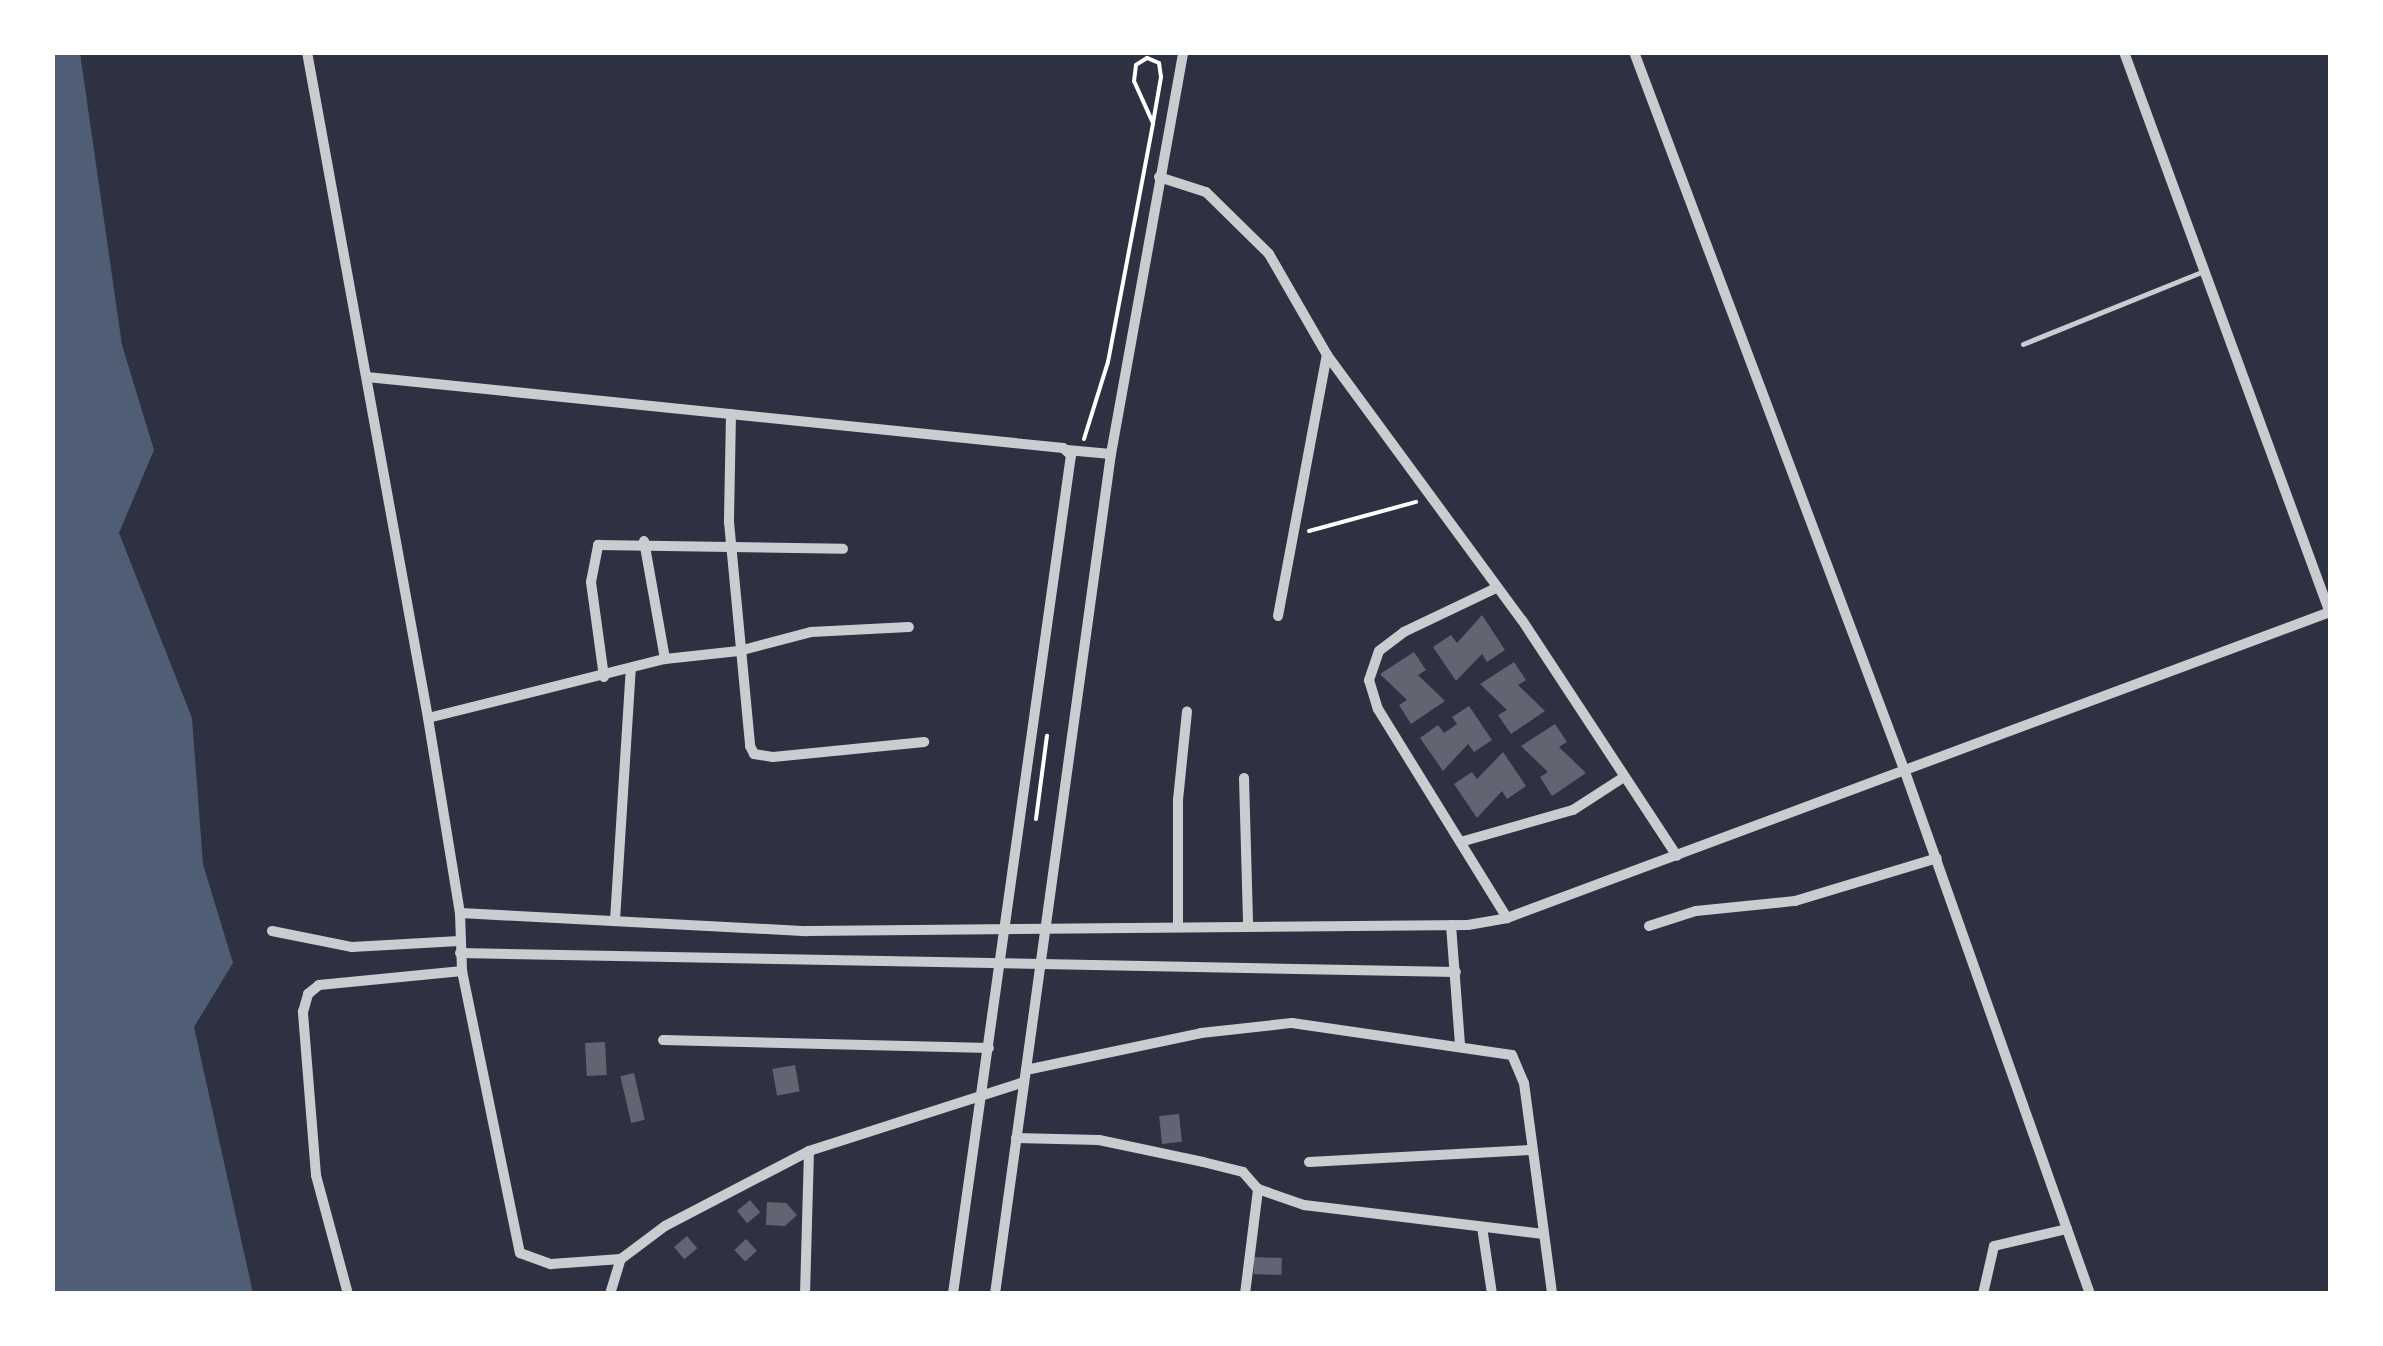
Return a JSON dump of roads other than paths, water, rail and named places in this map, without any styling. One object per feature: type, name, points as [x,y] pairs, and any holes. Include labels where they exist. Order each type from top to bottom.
[{"type":"street","points":[[307,52],[428,718],[460,913],[462,972],[520,1253],[536,1263],[620,1259],[665,1226],[809,1150],[982,1094],[1025,1076],[1200,1034],[1292,1023],[1512,1054],[1520,1067],[1552,1294]]},
{"type":"street","points":[[995,1294],[1112,454],[1183,52]]},
{"type":"street","points":[[1634,52],[1904,769],[2090,1294]]},
{"type":"street","points":[[460,913],[807,930],[1005,924],[1452,925],[1507,918],[2330,613],[2124,52]]},
{"type":"street","points":[[1158,177],[1206,192],[1249,230],[1326,355],[1494,590],[1522,620],[1676,856]]},
{"type":"street","points":[[1278,616],[1326,355]]},
{"type":"street","points":[[367,377],[1112,454]]},
{"type":"street","points":[[731,414],[731,546],[739,651],[754,754],[924,742]]},
{"type":"street","points":[[954,1294],[1068,451]]},
{"type":"street","points":[[604,678],[591,582],[594,550],[610,541],[843,549]]},
{"type":"street","points":[[644,541],[665,660]]},
{"type":"street","points":[[1494,590],[1404,632],[1379,651],[1369,680],[1378,709],[1464,841],[1507,918]]},
{"type":"street","points":[[428,718],[665,660],[739,651],[811,632],[910,628]]},
{"type":"street","points":[[615,920],[631,669]]},
{"type":"street","points":[[1178,924],[1178,800],[1187,711]]},
{"type":"street","points":[[1464,841],[1573,810],[1624,777]]},
{"type":"street","points":[[1244,778],[1248,924]]},
{"type":"street","points":[[1649,926],[1696,911],[1795,901],[1936,858]]},
{"type":"street","points":[[1452,925],[1460,1045]]},
{"type":"street","points":[[272,931],[352,947],[1456,972]]},
{"type":"street","points":[[348,1294],[316,1175],[304,1012],[308,994],[319,985],[462,972]]},
{"type":"street","points":[[663,1040],[989,1048]]},
{"type":"street","points":[[1016,1138],[1099,1140],[1243,1172],[1258,1188],[1304,1205],[1543,1234]]},
{"type":"street","points":[[805,1294],[809,1150]]},
{"type":"street","points":[[1309,1162],[1532,1150]]},
{"type":"street","points":[[1246,1294],[1258,1188]]},
{"type":"street","points":[[1482,1228],[1492,1294]]},
{"type":"street","points":[[1982,1294],[1994,1246],[2067,1228]]},
{"type":"street","points":[[610,1294],[620,1259]]},
{"type":"lane","points":[[2023,344],[2204,271]]},
{"type":"water","points":[[52,53],[80,53],[122,345],[154,450],[119,533],[192,718],[203,864],[233,963],[194,1027],[253,1293],[53,1293]]}]
